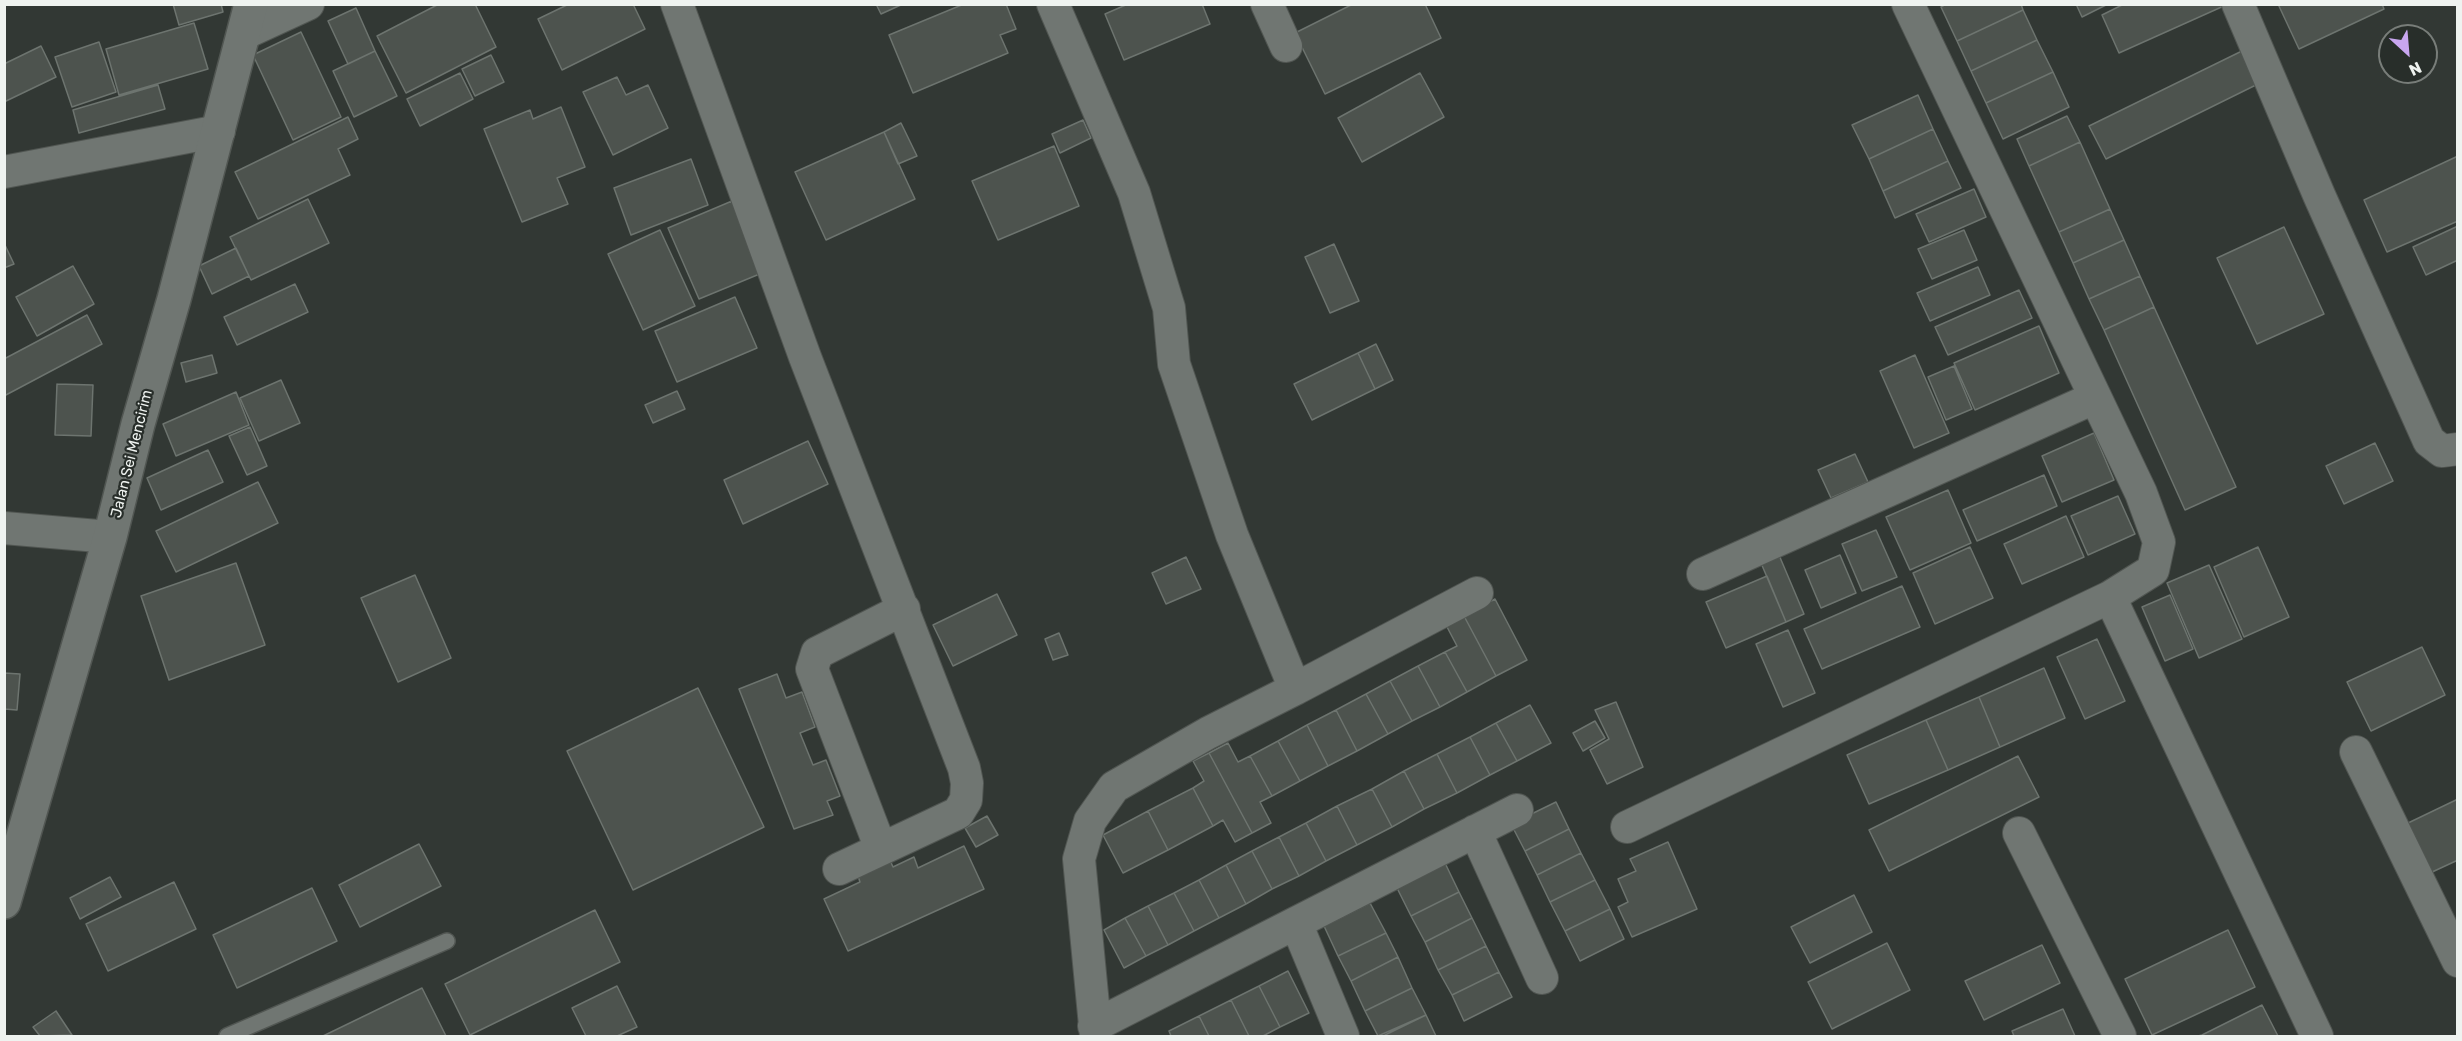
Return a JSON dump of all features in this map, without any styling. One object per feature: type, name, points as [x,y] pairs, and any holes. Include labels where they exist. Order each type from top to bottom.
[{"type":"street","points":[[247,19],[308,4]]},
{"type":"street","points":[[677,4],[805,357],[968,783],[966,800],[958,813],[839,868]]},
{"type":"street","points":[[1053,4],[1134,193],[1169,308],[1174,364],[1232,535],[1291,678]]},
{"type":"street","points":[[1267,4],[1286,46]]},
{"type":"street","points":[[1628,827],[2110,597],[2153,570],[2159,542],[2141,493],[1908,4]]},
{"type":"street","points":[[2238,4],[2319,195],[2429,441],[2442,451],[2457,449]]},
{"type":"street","name":"Jalan Sei Mencirim","points":[[4,902],[110,537],[138,424],[219,131],[247,19]]},
{"type":"street","points":[[4,172],[219,131]]},
{"type":"street","points":[[1703,574],[2094,398]]},
{"type":"street","points":[[4,528],[110,537]]},
{"type":"street","points":[[1477,593],[1291,678],[1208,733],[1114,787],[1090,821],[1079,859],[1095,1031],[1296,923],[1517,810]]},
{"type":"street","points":[[2110,597],[2317,1036]]},
{"type":"street","points":[[881,849],[812,669],[817,654],[903,609]]},
{"type":"street","points":[[2356,752],[2457,961]]},
{"type":"street","points":[[1475,831],[1542,978]]},
{"type":"street","points":[[2019,833],[2120,1036]]},
{"type":"street","points":[[1296,923],[1343,1036]]},
{"type":"lane","points":[[227,1036],[447,942]]},
{"type":"building","points":[[173,4],[221,4],[223,12],[179,25]]},
{"type":"building","points":[[439,4],[475,4],[496,47],[406,93],[377,36]]},
{"type":"building","points":[[569,4],[633,4],[645,29],[562,70],[538,19]]},
{"type":"building","points":[[876,4],[903,4],[881,14]]},
{"type":"building","points":[[964,4],[1006,4],[1016,29],[1000,35],[1008,53],[913,93],[889,35]]},
{"type":"building","points":[[1128,4],[1202,4],[1210,24],[1124,60],[1105,14]]},
{"type":"building","points":[[1353,4],[1425,4],[1441,38],[1325,94],[1295,33]]},
{"type":"building","points":[[1946,4],[2021,4],[2023,10],[1957,41],[1941,7]]},
{"type":"building","points":[[2076,4],[2108,4],[2082,17]]},
{"type":"building","points":[[2124,4],[2226,5],[2119,53],[2102,15]]},
{"type":"building","points":[[2278,4],[2382,4],[2384,9],[2299,49]]},
{"type":"building","points":[[356,8],[375,51],[348,64],[328,21]]},
{"type":"building","points":[[2023,10],[2037,40],[1971,71],[1957,41]]},
{"type":"building","points":[[194,23],[208,69],[119,95],[106,49]]},
{"type":"building","points":[[301,32],[341,117],[293,140],[253,55]]},
{"type":"building","points":[[2037,40],[2053,72],[1986,103],[1971,71]]},
{"type":"building","points":[[99,42],[116,92],[72,107],[55,57]]},
{"type":"building","points":[[41,46],[56,77],[4,102],[4,64]]},
{"type":"building","points":[[2246,49],[2262,82],[2106,159],[2089,126]]},
{"type":"building","points":[[375,51],[397,96],[354,117],[333,71]]},
{"type":"building","points":[[491,55],[504,82],[475,96],[462,69]]},
{"type":"building","points":[[2053,72],[2069,107],[2003,139],[1986,103]]},
{"type":"building","points":[[460,73],[473,99],[420,126],[407,99]]},
{"type":"building","points":[[1420,73],[1444,117],[1362,162],[1338,118]]},
{"type":"building","points":[[617,77],[626,95],[648,85],[668,128],[613,155],[583,92]]},
{"type":"building","points":[[158,85],[165,109],[79,133],[73,110]]},
{"type":"building","points":[[1918,95],[1933,129],[1869,159],[1852,125]]},
{"type":"building","points":[[561,107],[585,167],[557,178],[568,204],[522,222],[484,129],[530,110],[533,119]]},
{"type":"building","points":[[2067,116],[2080,142],[2029,166],[2017,139]]},
{"type":"building","points":[[348,117],[358,139],[338,149],[350,175],[258,219],[235,172]]},
{"type":"building","points":[[1083,120],[1091,138],[1060,153],[1052,134]]},
{"type":"building","points":[[901,123],[917,156],[898,164],[884,132]]},
{"type":"building","points":[[1933,129],[1948,161],[1883,191],[1869,159]]},
{"type":"building","points":[[884,132],[915,199],[826,240],[795,172]]},
{"type":"building","points":[[2080,142],[2110,209],[2059,232],[2029,166]]},
{"type":"building","points":[[1054,146],[1079,206],[998,240],[972,181]]},
{"type":"building","points":[[2458,156],[2458,221],[2387,252],[2364,200]]},
{"type":"building","points":[[691,159],[708,205],[631,235],[614,188]]},
{"type":"building","points":[[1948,161],[1961,188],[1895,218],[1883,191]]},
{"type":"building","points":[[1974,189],[1986,217],[1929,242],[1916,214]]},
{"type":"building","points":[[308,199],[329,243],[251,280],[230,237]]},
{"type":"building","points":[[732,201],[762,273],[699,299],[668,228]]},
{"type":"building","points":[[2110,209],[2124,240],[2073,263],[2059,232]]},
{"type":"building","points":[[2458,226],[2458,260],[2426,275],[2413,247]]},
{"type":"building","points":[[2284,227],[2324,314],[2257,344],[2217,258]]},
{"type":"building","points":[[660,230],[695,306],[643,330],[608,254]]},
{"type":"building","points":[[1964,230],[1977,260],[1932,279],[1918,249]]},
{"type":"building","points":[[2124,240],[2140,276],[2089,299],[2073,263]]},
{"type":"building","points":[[4,243],[14,264],[4,268]]},
{"type":"building","points":[[1334,244],[1359,301],[1330,313],[1305,257]]},
{"type":"building","points":[[236,248],[249,276],[212,294],[199,266]]},
{"type":"building","points":[[73,266],[94,304],[37,336],[16,297]]},
{"type":"building","points":[[1978,267],[1990,295],[1930,321],[1917,293]]},
{"type":"building","points":[[2140,276],[2154,307],[2104,330],[2089,299]]},
{"type":"building","points":[[295,284],[308,312],[237,345],[224,317]]},
{"type":"building","points":[[2019,290],[2032,318],[1948,355],[1935,327]]},
{"type":"building","points":[[735,297],[757,348],[677,382],[655,331]]},
{"type":"building","points":[[2154,307],[2236,487],[2185,510],[2104,330]]},
{"type":"building","points":[[87,315],[102,344],[4,396],[4,359]]},
{"type":"building","points":[[2039,326],[2059,373],[1975,410],[1954,363]]},
{"type":"building","points":[[1376,344],[1393,380],[1375,389],[1358,353]]},
{"type":"building","points":[[1358,353],[1375,389],[1312,420],[1294,384]]},
{"type":"building","points":[[212,355],[217,373],[186,382],[181,363]]},
{"type":"building","points":[[1915,355],[1949,433],[1914,448],[1880,371]]},
{"type":"building","points":[[1954,366],[1972,409],[1946,420],[1928,377]]},
{"type":"building","points":[[281,380],[300,423],[259,441],[240,398]]},
{"type":"building","points":[[57,384],[93,385],[91,436],[55,435]]},
{"type":"building","points":[[677,391],[685,409],[653,423],[645,405]]},
{"type":"building","points":[[236,392],[249,425],[176,456],[163,424]]},
{"type":"building","points":[[250,427],[267,466],[247,475],[229,436]]},
{"type":"building","points":[[2094,433],[2114,480],[2062,502],[2042,456]]},
{"type":"building","points":[[808,441],[828,484],[743,524],[724,480]]},
{"type":"building","points":[[2375,443],[2393,481],[2344,504],[2326,466]]},
{"type":"building","points":[[208,450],[223,482],[161,510],[147,478]]},
{"type":"building","points":[[1855,454],[1868,482],[1831,498],[1818,470]]},
{"type":"building","points":[[2044,475],[2057,506],[1977,541],[1963,510]]},
{"type":"building","points":[[258,482],[278,523],[176,572],[156,531]]},
{"type":"building","points":[[1948,490],[1971,543],[1910,570],[1886,517]]},
{"type":"building","points":[[2118,496],[2135,534],[2088,555],[2071,516]]},
{"type":"building","points":[[2066,516],[2084,557],[2022,584],[2004,544]]},
{"type":"building","points":[[1876,530],[1897,577],[1862,591],[1842,544]]},
{"type":"building","points":[[1970,547],[1993,598],[1935,624],[1913,573]]},
{"type":"building","points":[[2258,547],[2289,617],[2244,637],[2214,567]]},
{"type":"building","points":[[1779,555],[1804,614],[1786,622],[1761,563]]},
{"type":"building","points":[[1840,555],[1856,593],[1821,608],[1805,570]]},
{"type":"building","points":[[1186,557],[1201,589],[1166,604],[1152,573]]},
{"type":"building","points":[[236,563],[265,645],[169,680],[141,596]]},
{"type":"building","points":[[2209,565],[2242,639],[2199,658],[2167,583]]},
{"type":"building","points":[[415,575],[451,658],[398,682],[361,598]]},
{"type":"building","points":[[1767,576],[1786,622],[1726,648],[1706,602]]},
{"type":"building","points":[[1902,586],[1920,627],[1822,669],[1804,629]]},
{"type":"building","points":[[997,594],[1017,635],[953,666],[933,625]]},
{"type":"building","points":[[2170,595],[2193,649],[2165,661],[2142,607]]},
{"type":"building","points":[[1495,599],[1527,660],[1496,676],[1464,616]]},
{"type":"building","points":[[1464,616],[1496,676],[1467,692],[1445,652],[1457,646],[1446,625]]},
{"type":"building","points":[[1788,630],[1815,693],[1783,707],[1756,644]]},
{"type":"building","points":[[1059,633],[1068,655],[1053,660],[1045,639]]},
{"type":"building","points":[[2097,639],[2125,701],[2085,719],[2057,657]]},
{"type":"building","points":[[2422,647],[2445,695],[2371,731],[2347,682]]},
{"type":"building","points":[[1445,652],[1467,692],[1440,707],[1418,666]]},
{"type":"building","points":[[1418,666],[1440,707],[1412,721],[1390,681]]},
{"type":"building","points":[[2044,668],[2065,718],[2000,747],[1979,697]]},
{"type":"building","points":[[4,673],[20,674],[17,710],[4,709]]},
{"type":"building","points":[[777,674],[786,698],[802,692],[815,727],[800,733],[813,765],[826,760],[840,796],[827,801],[833,815],[794,829],[739,689]]},
{"type":"building","points":[[1390,681],[1412,721],[1388,734],[1366,694]]},
{"type":"building","points":[[698,688],[764,827],[633,890],[567,751]]},
{"type":"building","points":[[1366,694],[1388,734],[1357,751],[1336,710]]},
{"type":"building","points":[[1979,697],[2000,747],[1948,770],[1926,720]]},
{"type":"building","points":[[1616,702],[1643,767],[1607,784],[1590,750],[1609,739],[1595,710]]},
{"type":"building","points":[[1530,705],[1551,743],[1517,761],[1496,723]]},
{"type":"building","points":[[1336,710],[1357,751],[1328,766],[1307,725]]},
{"type":"building","points":[[1926,720],[1948,770],[1869,804],[1847,755]]},
{"type":"building","points":[[1595,721],[1605,738],[1583,751],[1573,733]]},
{"type":"building","points":[[1496,723],[1517,761],[1490,775],[1470,737]]},
{"type":"building","points":[[1307,725],[1328,766],[1300,781],[1278,741]]},
{"type":"building","points":[[1470,737],[1490,775],[1457,793],[1437,754]]},
{"type":"building","points":[[1278,741],[1300,781],[1272,796],[1250,756]]},
{"type":"building","points":[[1228,743],[1238,762],[1250,756],[1272,796],[1260,802],[1271,823],[1252,833],[1209,753]]},
{"type":"building","points":[[1209,753],[1252,833],[1235,842],[1223,820],[1213,826],[1193,788],[1204,781],[1193,761]]},
{"type":"building","points":[[1437,754],[1457,793],[1424,809],[1404,771]]},
{"type":"building","points":[[2018,756],[2039,797],[1889,871],[1869,830]]},
{"type":"building","points":[[1404,771],[1424,809],[1392,827],[1372,789]]},
{"type":"building","points":[[1193,788],[1213,826],[1168,850],[1148,811]]},
{"type":"building","points":[[1372,789],[1392,827],[1357,845],[1337,806]]},
{"type":"building","points":[[2458,799],[2458,860],[2430,873],[2406,824]]},
{"type":"building","points":[[1556,802],[1569,829],[1525,851],[1511,824]]},
{"type":"building","points":[[1337,806],[1357,845],[1326,861],[1306,823]]},
{"type":"building","points":[[1148,811],[1168,850],[1123,873],[1103,835]]},
{"type":"building","points":[[987,816],[998,835],[976,847],[965,828]]},
{"type":"building","points":[[1306,823],[1326,861],[1299,876],[1279,837]]},
{"type":"building","points":[[1569,829],[1581,853],[1537,875],[1525,851]]},
{"type":"building","points":[[1279,837],[1299,876],[1272,889],[1252,851]]},
{"type":"building","points":[[1668,842],[1697,909],[1632,937],[1618,907],[1628,902],[1618,879],[1636,871],[1630,859]]},
{"type":"building","points":[[419,844],[441,886],[360,927],[339,885]]},
{"type":"building","points":[[964,846],[984,889],[848,951],[824,899],[860,882],[857,873],[889,858],[893,867],[914,857],[918,868]]},
{"type":"building","points":[[1252,851],[1272,889],[1246,904],[1226,865]]},
{"type":"building","points":[[1581,853],[1595,880],[1550,902],[1537,875]]},
{"type":"building","points":[[1445,863],[1459,892],[1411,916],[1397,888]]},
{"type":"building","points":[[1226,865],[1246,904],[1219,918],[1199,880]]},
{"type":"building","points":[[110,877],[121,897],[80,919],[70,898]]},
{"type":"building","points":[[1199,880],[1219,918],[1194,931],[1174,893]]},
{"type":"building","points":[[1595,880],[1610,909],[1565,931],[1550,902]]},
{"type":"building","points":[[174,882],[196,929],[108,971],[86,924]]},
{"type":"building","points":[[312,888],[337,941],[237,988],[213,935]]},
{"type":"building","points":[[1459,892],[1472,918],[1425,942],[1411,916]]},
{"type":"building","points":[[1174,893],[1194,931],[1168,945],[1148,906]]},
{"type":"building","points":[[1854,895],[1872,932],[1810,963],[1791,927]]},
{"type":"building","points":[[1370,903],[1386,933],[1338,956],[1324,926]]},
{"type":"building","points":[[1148,906],[1168,945],[1146,956],[1125,918]]},
{"type":"building","points":[[1610,909],[1624,939],[1580,961],[1565,931]]},
{"type":"building","points":[[595,910],[620,962],[470,1035],[445,984]]},
{"type":"building","points":[[1125,918],[1146,956],[1124,968],[1104,930]]},
{"type":"building","points":[[1472,918],[1486,946],[1438,970],[1425,942]]},
{"type":"building","points":[[2228,930],[2255,987],[2152,1035],[2125,979]]},
{"type":"building","points":[[1386,933],[1398,957],[1351,981],[1338,956]]},
{"type":"building","points":[[1887,943],[1910,990],[1832,1029],[1808,982]]},
{"type":"building","points":[[2042,945],[2060,983],[1984,1020],[1965,981]]},
{"type":"building","points":[[1486,946],[1499,972],[1452,995],[1438,970]]},
{"type":"building","points":[[1398,957],[1412,988],[1365,1011],[1351,981]]},
{"type":"building","points":[[1288,971],[1309,1013],[1280,1027],[1259,986]]},
{"type":"building","points":[[1499,972],[1512,997],[1464,1021],[1452,995]]},
{"type":"building","points":[[617,986],[637,1027],[617,1036],[586,1036],[572,1008]]},
{"type":"building","points":[[1259,986],[1280,1027],[1263,1036],[1249,1036],[1231,1000]]},
{"type":"building","points":[[422,988],[446,1036],[323,1036]]},
{"type":"building","points":[[1412,988],[1426,1015],[1378,1036],[1365,1011]]},
{"type":"building","points":[[1231,1000],[1249,1036],[1209,1036],[1199,1016]]},
{"type":"building","points":[[2262,1005],[2278,1036],[2198,1036],[2202,1035]]},
{"type":"building","points":[[2063,1009],[2075,1036],[2014,1036],[2012,1031]]},
{"type":"building","points":[[56,1011],[72,1035],[40,1036],[33,1027]]},
{"type":"building","points":[[1426,1015],[1436,1036],[1383,1036]]},
{"type":"building","points":[[1199,1016],[1209,1036],[1171,1036],[1169,1031]]}]
